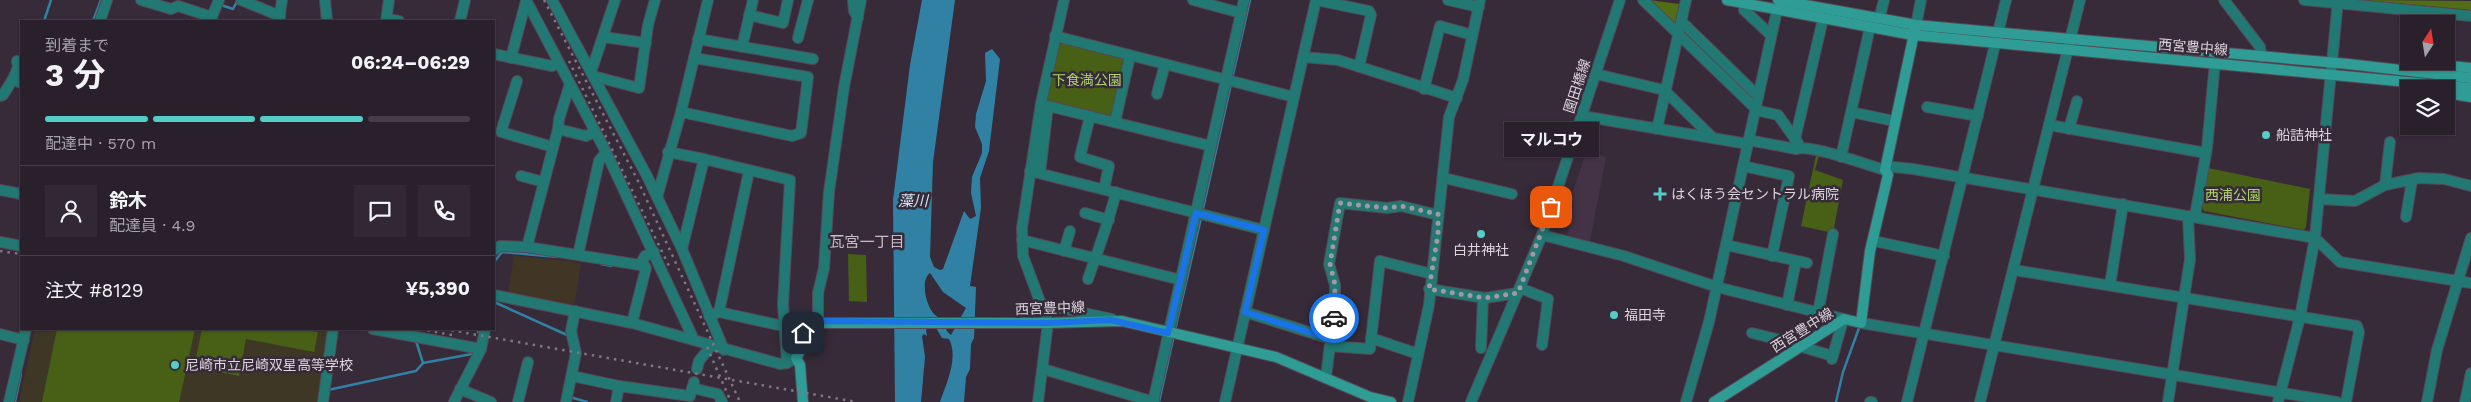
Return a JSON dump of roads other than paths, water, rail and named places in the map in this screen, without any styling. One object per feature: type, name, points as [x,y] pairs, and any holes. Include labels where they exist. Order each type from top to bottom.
[{"type":"main road","name":"西宮豊中線","points":[[1727,0],[1745,3],[1778,3],[1914,30]]},
{"type":"main road","name":"西宮豊中線","points":[[1778,3],[1823,19],[1870,27],[2069,44],[2400,82]]},
{"type":"main road","points":[[1860,323],[1868,283],[1868,262],[1888,175],[1885,170],[1914,30]]},
{"type":"main road","name":"西宮豊中線","points":[[2069,44],[2261,57],[2372,67],[2441,65],[2470,69]]},
{"type":"main road","name":"西宮豊中線","points":[[2455,87],[2471,88]]},
{"type":"main road","points":[[2455,94],[2471,96]]},
{"type":"main road","name":"西宮豊中線","points":[[1714,402],[1844,320],[1860,323]]},
{"type":"main road","name":"西宮豊中線","points":[[822,322],[996,324],[1122,321],[1282,359],[1326,377],[1360,398],[1391,402]]},
{"type":"main road","points":[[803,402],[800,365],[791,361],[801,352],[803,333],[810,324],[822,322]]},
{"type":"street","points":[[104,20],[107,0]]},
{"type":"street","points":[[141,0],[171,9],[178,6],[211,19],[218,0]]},
{"type":"street","points":[[241,0],[279,18],[282,0]]},
{"type":"street","points":[[325,0],[327,20]]},
{"type":"street","points":[[386,20],[390,0]]},
{"type":"street","points":[[460,20],[465,0]]},
{"type":"street","points":[[552,0],[657,197],[714,314],[724,350]]},
{"type":"street","points":[[592,74],[616,0]]},
{"type":"street","points":[[592,74],[639,88],[655,0]]},
{"type":"street","points":[[657,197],[668,152],[681,112],[708,0]]},
{"type":"street","points":[[742,47],[753,0]]},
{"type":"street","points":[[749,15],[783,23],[788,0]]},
{"type":"street","points":[[798,38],[808,0]]},
{"type":"street","points":[[853,0],[854,11],[858,18]]},
{"type":"street","points":[[822,322],[818,293],[824,268],[829,192],[844,87],[861,0]]},
{"type":"street","points":[[1035,172],[1055,36],[1064,0]]},
{"type":"street","points":[[1193,0],[1241,13]]},
{"type":"street","points":[[1043,368],[1154,402],[1172,334],[1181,280],[1200,214],[1211,146],[1230,81],[1244,0]]},
{"type":"street","points":[[1225,402],[1316,0],[1369,11],[1371,15],[1359,67]]},
{"type":"street","points":[[1408,402],[1429,305],[1429,289],[1444,178],[1449,118],[1463,80],[1480,4],[1448,0]]},
{"type":"street","name":"園田橋線","points":[[1471,402],[1542,235],[1620,0]]},
{"type":"street","points":[[1643,0],[1678,34],[1758,96]]},
{"type":"street","points":[[1657,129],[1664,90],[1686,0]]},
{"type":"street","points":[[1880,12],[1884,0]]},
{"type":"street","points":[[1914,30],[1922,0]]},
{"type":"street","points":[[1907,402],[2006,0]]},
{"type":"street","points":[[1980,402],[2080,0]]},
{"type":"street","points":[[2224,0],[2260,47],[2261,57]]},
{"type":"street","points":[[2304,0],[2471,16]]},
{"type":"street","points":[[511,58],[526,1]]},
{"type":"street","points":[[526,1],[606,152],[694,340]]},
{"type":"street","points":[[2280,397],[2300,317],[2315,238],[2337,2]]},
{"type":"street","points":[[1745,3],[1744,10],[1771,35]]},
{"type":"street","points":[[1686,402],[1702,349],[1726,245],[1778,3]]},
{"type":"street","points":[[1582,116],[1713,138],[1796,149],[1823,19]]},
{"type":"street","points":[[1681,21],[1755,109],[1778,115],[1798,143],[1885,170],[1894,167],[2123,204],[2315,238],[2340,262],[2471,283]]},
{"type":"street","points":[[1424,89],[1440,26],[1472,35]]},
{"type":"street","points":[[1841,157],[1870,27]]},
{"type":"street","points":[[1055,36],[1294,97]]},
{"type":"street","points":[[603,37],[646,43]]},
{"type":"street","points":[[698,39],[813,60]]},
{"type":"street","points":[[495,54],[552,66],[559,63]]},
{"type":"street","points":[[1114,122],[1130,56]]},
{"type":"street","points":[[1303,57],[1338,60],[1457,98]]},
{"type":"street","points":[[681,112],[792,136],[801,133],[808,77],[694,58]]},
{"type":"street","points":[[0,96],[17,81],[17,61]]},
{"type":"street","points":[[2168,402],[2190,258],[2192,216],[2206,153],[2215,62]]},
{"type":"street","points":[[1157,94],[1165,64]]},
{"type":"street","points":[[1596,74],[1664,90],[1713,138]]},
{"type":"street","points":[[518,80],[501,132],[553,147]]},
{"type":"street","points":[[527,247],[559,119],[570,84]]},
{"type":"street","points":[[2069,129],[2077,101]]},
{"type":"street","points":[[1038,402],[1048,323],[1027,267],[1022,240],[1048,106],[1211,146]]},
{"type":"street","points":[[1927,107],[1978,116]]},
{"type":"street","points":[[1850,112],[1894,121]]},
{"type":"street","points":[[1090,116],[1080,157],[1109,166],[1104,189]]},
{"type":"street","points":[[2049,125],[2206,153]]},
{"type":"street","points":[[558,129],[586,136],[595,132]]},
{"type":"street","points":[[2384,185],[2390,142]]},
{"type":"street","points":[[580,256],[599,161],[606,152]]},
{"type":"street","points":[[495,295],[632,323],[780,364],[791,361],[783,326],[790,180],[668,152]]},
{"type":"street","points":[[682,249],[704,159]]},
{"type":"street","points":[[1743,166],[1789,176],[1772,256]]},
{"type":"street","points":[[714,314],[749,171]]},
{"type":"street","points":[[1035,172],[1264,230]]},
{"type":"street","points":[[521,176],[544,182]]},
{"type":"street","points":[[1444,178],[1512,194]]},
{"type":"street","points":[[2319,198],[2355,201],[2384,185],[2412,180],[2438,178],[2471,186]]},
{"type":"street","points":[[2406,217],[2412,180]]},
{"type":"street","points":[[0,190],[20,194]]},
{"type":"street","points":[[1088,279],[1096,259],[1103,231],[1109,220],[1116,192]]},
{"type":"street","points":[[1326,377],[1331,342],[1335,285],[1330,264],[1340,203],[1387,208],[1401,206],[1438,214]]},
{"type":"street","points":[[2110,285],[2123,204]]},
{"type":"street","points":[[1085,213],[1109,220]]},
{"type":"street","points":[[1064,251],[1070,231]]},
{"type":"street","points":[[1818,313],[1833,234]]},
{"type":"street","points":[[1542,235],[1624,256],[1716,287],[1844,320],[1829,356],[1752,333]]},
{"type":"street","points":[[2427,402],[2439,342],[2471,238]]},
{"type":"street","points":[[1022,240],[1181,280]]},
{"type":"street","points":[[1874,241],[1944,256]]},
{"type":"street","points":[[0,242],[20,246]]},
{"type":"street","points":[[1726,245],[1807,263]]},
{"type":"street","points":[[495,249],[500,246],[527,247],[640,265],[643,263]]},
{"type":"street","points":[[632,323],[646,268],[643,263],[645,256],[654,252]]},
{"type":"street","points":[[1245,312],[1331,342],[1370,349],[1380,261],[1432,274]]},
{"type":"street","points":[[1787,305],[1796,261]]},
{"type":"street","points":[[2014,270],[2357,326],[2359,332],[2346,402]]},
{"type":"street","points":[[1429,289],[1483,298],[1519,290],[1548,299],[1542,345]]},
{"type":"street","points":[[1481,348],[1483,298]]},
{"type":"street","points":[[1042,304],[1122,321]]},
{"type":"street","points":[[566,402],[576,353],[570,331],[574,311]]},
{"type":"street","points":[[714,314],[783,326]]},
{"type":"street","points":[[1860,323],[1923,335],[2172,374],[2280,397],[2336,402]]},
{"type":"street","points":[[9,402],[26,330]]},
{"type":"street","points":[[324,394],[333,330]]},
{"type":"street","points":[[378,330],[481,349]]},
{"type":"street","points":[[454,402],[481,349],[485,330]]},
{"type":"street","points":[[0,334],[24,340]]},
{"type":"street","points":[[1371,338],[1418,354]]},
{"type":"street","points":[[697,369],[699,361],[711,346]]},
{"type":"street","points":[[518,402],[528,362]]},
{"type":"street","points":[[2465,402],[2471,373]]},
{"type":"street","points":[[572,376],[619,386],[690,396],[693,385],[718,394],[722,402]]},
{"type":"street","points":[[616,402],[619,386]]},
{"type":"street","points":[[460,389],[491,402]]},
{"type":"water","name":"藻川","points":[[922,0],[955,0],[933,162],[930,257],[934,267],[940,270],[943,269],[964,211],[970,219],[976,216],[971,193],[972,177],[982,153],[982,144],[975,127],[976,114],[986,81],[985,53],[992,49],[1000,59],[989,151],[980,178],[981,208],[970,286],[976,287],[974,338],[971,344],[970,369],[966,377],[964,402],[940,402],[952,363],[952,346],[949,339],[942,338],[935,326],[930,325],[926,330],[927,336],[924,334],[922,336],[925,357],[921,402],[895,402],[893,200],[910,65]],"holes":[[[930,273],[943,292],[966,308],[951,335],[929,305],[925,293],[925,281]]]},
{"type":"waterway","points":[[44,20],[51,0]]},
{"type":"waterway","points":[[93,20],[101,0]]},
{"type":"waterway","points":[[221,5],[233,9],[238,0]]},
{"type":"waterway","points":[[1232,79],[1250,0]]},
{"type":"waterway","points":[[1202,213],[1231,84]]},
{"type":"waterway","points":[[1175,330],[1201,218]]},
{"type":"waterway","points":[[495,261],[502,252],[558,257]]},
{"type":"waterway","points":[[601,264],[611,266]]},
{"type":"waterway","points":[[495,302],[567,335]]},
{"type":"waterway","points":[[1836,402],[1843,372],[1859,328]]},
{"type":"waterway","points":[[1159,402],[1174,335]]},
{"type":"waterway","points":[[416,341],[423,363]]},
{"type":"waterway","points":[[328,390],[416,371],[423,363],[472,354],[473,350]]},
{"type":"waterway","points":[[15,402],[21,374]]},
{"type":"waterway","points":[[570,397],[587,402]]},
{"type":"railway","points":[[544,0],[638,181],[740,402]]},
{"type":"railway","points":[[569,61],[670,268]]},
{"type":"railway","points":[[0,251],[20,254]]},
{"type":"railway","points":[[425,330],[452,335]]},
{"type":"railway","points":[[450,330],[857,402]]},
{"type":"railway","points":[[707,347],[731,402]]},
{"type":"place","name":"船詰神社","points":[[2266,135]]},
{"type":"place","name":"はくほう会セントラル病院","points":[[1660,194]]},
{"type":"place","name":"マルコウ","points":[[1551,207]]},
{"type":"place","name":"白井神社","points":[[1481,234]]},
{"type":"place","name":"福田寺","points":[[1614,315]]},
{"type":"place","name":"尼崎市立尼崎双星高等学校","points":[[175,365]]},
{"type":"district","name":"瓦宮一丁目","points":[[867,242]]},
{"type":"park label","name":"下食満公園","points":[[1087,80]]},
{"type":"park label","name":"西浦公園","points":[[2233,195]]}]
